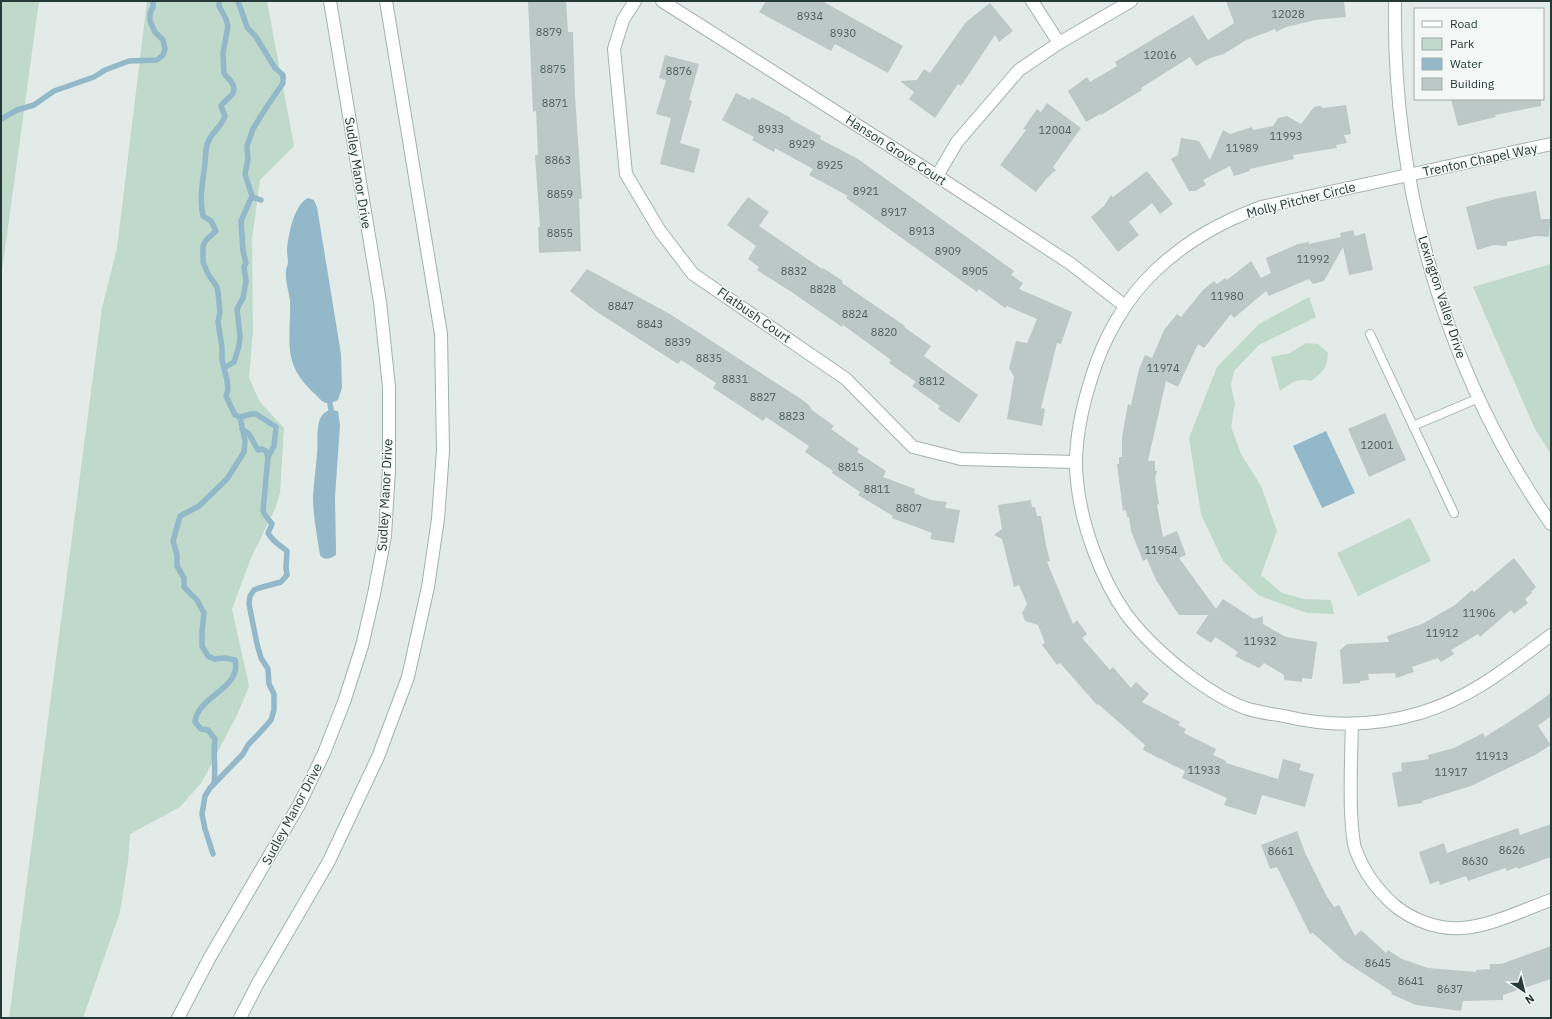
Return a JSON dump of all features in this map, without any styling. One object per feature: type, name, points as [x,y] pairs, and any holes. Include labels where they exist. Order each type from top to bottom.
[{"type":"street","name":"Sudley Manor Drive","points":[[178,1018],[210,957],[299,805],[324,753],[344,702],[362,646],[385,536],[389,469],[389,387],[380,302],[330,1]]},
{"type":"street","points":[[240,1018],[258,983],[329,861],[378,757],[408,677],[428,587],[438,519],[443,451],[441,334],[386,1]]},
{"type":"street","name":"Flatbush Court","points":[[636,1],[623,20],[614,49],[626,174],[660,231],[693,274],[846,379],[913,447],[961,459],[1076,462]]},
{"type":"street","name":"Hanson Grove Court","points":[[662,1],[937,176],[1070,264],[1125,306]]},
{"type":"street","points":[[1032,1],[1059,43]]},
{"type":"street","points":[[937,176],[956,142],[1019,70],[1059,43],[1131,1]]},
{"type":"street","name":"Lexington Valley Drive","points":[[1395,1],[1394,30],[1399,100],[1409,175],[1422,240],[1433,277],[1453,338],[1479,398],[1508,456],[1533,499],[1551,524]]},
{"type":"street","name":"Trenton Chapel Way","points":[[1409,175],[1551,144]]},
{"type":"street","name":"Molly Pitcher Circle","points":[[1409,175],[1261,207],[1230,219],[1201,234],[1179,249],[1154,271],[1125,306],[1107,338],[1095,363],[1085,397],[1079,425],[1076,462],[1077,481],[1082,510],[1092,546],[1107,580],[1125,613],[1143,635],[1168,660],[1202,685],[1246,708],[1306,720],[1364,724],[1420,713],[1454,700],[1492,680],[1551,635]]},
{"type":"street","points":[[1352,724],[1350,769],[1352,835],[1355,848],[1366,873],[1382,894],[1402,911],[1420,921],[1440,927],[1461,928],[1481,925],[1551,900]]},
{"type":"lane","points":[[1370,334],[1454,513]]},
{"type":"lane","points":[[1413,426],[1479,398]]},
{"type":"green space","points":[[1,1],[39,1],[1,278]]},
{"type":"green space","points":[[147,1],[267,1],[294,146],[260,180],[252,239],[253,331],[249,378],[260,402],[284,428],[280,493],[275,509],[251,558],[232,609],[249,686],[237,715],[202,782],[180,807],[130,834],[128,861],[120,912],[83,1018],[9,1018],[102,308],[117,248]]},
{"type":"green space","points":[[1551,264],[1551,454],[1535,429],[1473,287]]},
{"type":"green space","points":[[1309,297],[1316,317],[1259,345],[1234,371],[1231,385],[1235,404],[1231,427],[1241,454],[1261,486],[1277,531],[1261,575],[1282,593],[1304,599],[1331,600],[1334,614],[1307,613],[1258,595],[1223,561],[1201,514],[1189,438],[1217,367],[1259,324]]},
{"type":"green space","points":[[1306,343],[1318,344],[1328,353],[1327,363],[1324,370],[1311,381],[1298,381],[1280,391],[1271,357],[1290,353]]},
{"type":"green space","points":[[1410,518],[1431,561],[1358,596],[1337,553]]},
{"type":"water","points":[[308,198],[314,200],[317,207],[341,354],[342,388],[338,400],[330,403],[325,403],[304,383],[292,362],[290,351],[290,301],[286,275],[288,262],[287,250],[290,229],[295,213],[303,201]]},
{"type":"water","points":[[331,410],[338,411],[340,425],[335,497],[336,555],[325,559],[320,555],[314,518],[313,496],[319,422],[325,412]]},
{"type":"water","points":[[1326,431],[1355,493],[1322,508],[1293,446]]},
{"type":"building","points":[[528,1],[566,1],[568,32],[573,32],[575,96],[582,199],[579,199],[581,251],[539,253],[538,227],[540,227],[535,155],[538,155],[536,111],[533,112]]},
{"type":"building","points":[[766,1],[822,1],[903,46],[888,73],[835,44],[831,51],[759,12]]},
{"type":"building","points":[[1226,1],[1344,1],[1346,17],[1316,20],[1286,27],[1276,32],[1275,29],[1246,40],[1224,54],[1210,58],[1196,66],[1190,57],[1141,88],[1142,90],[1101,115],[1100,114],[1086,122],[1068,91],[1087,77],[1090,82],[1117,66],[1115,62],[1193,15],[1208,40],[1234,23]]},
{"type":"building","points":[[990,3],[1013,31],[999,42],[995,35],[961,86],[958,84],[935,118],[909,99],[914,92],[900,81],[917,80],[924,69],[930,73],[966,22]]},
{"type":"building","points":[[665,55],[699,64],[689,100],[692,101],[680,143],[700,149],[694,173],[660,164],[671,118],[656,114],[666,80],[659,78]]},
{"type":"building","points":[[736,93],[750,100],[752,97],[791,118],[790,119],[821,136],[820,139],[858,159],[1014,271],[1011,275],[1023,283],[1019,289],[1072,312],[1061,344],[1057,343],[1041,408],[1045,409],[1042,426],[1007,419],[1014,377],[1009,368],[1016,341],[1027,343],[1037,319],[1007,306],[1005,308],[979,289],[977,292],[846,198],[848,196],[809,175],[813,169],[775,148],[774,152],[752,140],[754,137],[722,120]]},
{"type":"building","points":[[1451,100],[1541,100],[1541,106],[1495,115],[1496,117],[1458,126]]},
{"type":"building","points":[[1047,103],[1081,128],[1053,167],[1056,170],[1047,178],[1036,192],[1000,165],[1026,130],[1023,129],[1037,109],[1041,112]]},
{"type":"building","points":[[1346,105],[1351,134],[1344,135],[1347,143],[1336,145],[1337,148],[1293,155],[1294,159],[1250,169],[1250,171],[1234,176],[1230,166],[1203,180],[1206,185],[1195,191],[1189,191],[1171,159],[1178,155],[1181,138],[1199,141],[1210,160],[1223,130],[1230,134],[1252,127],[1253,130],[1273,126],[1278,118],[1287,116],[1301,124],[1314,107],[1320,106],[1323,108]]},
{"type":"building","points":[[1147,171],[1173,204],[1160,214],[1152,203],[1129,222],[1139,235],[1118,252],[1091,217],[1104,206],[1111,195],[1113,197]]},
{"type":"building","points":[[1536,191],[1541,219],[1550,219],[1549,237],[1537,236],[1507,242],[1507,246],[1494,245],[1477,250],[1466,207],[1499,198]]},
{"type":"building","points":[[748,197],[769,212],[759,226],[822,269],[823,268],[843,281],[842,283],[905,326],[904,327],[931,346],[924,356],[978,395],[959,423],[938,409],[940,406],[912,386],[916,382],[889,363],[891,360],[843,325],[842,327],[757,270],[759,267],[748,259],[756,246],[727,225]]},
{"type":"building","points":[[1353,230],[1355,236],[1365,233],[1373,270],[1349,275],[1343,247],[1324,281],[1313,284],[1309,279],[1269,296],[1266,291],[1234,318],[1231,314],[1204,348],[1198,344],[1178,387],[1166,381],[1148,461],[1155,461],[1155,471],[1157,471],[1155,478],[1159,504],[1157,505],[1163,537],[1177,531],[1186,555],[1179,558],[1216,609],[1223,599],[1254,619],[1263,616],[1263,624],[1286,637],[1317,642],[1312,679],[1302,678],[1302,682],[1284,680],[1284,675],[1264,663],[1259,668],[1235,656],[1238,652],[1215,637],[1211,643],[1196,633],[1208,615],[1179,615],[1156,580],[1147,559],[1143,561],[1131,531],[1129,517],[1127,517],[1126,510],[1123,511],[1117,464],[1119,464],[1119,457],[1122,457],[1122,437],[1128,404],[1131,405],[1139,369],[1145,355],[1152,358],[1164,330],[1177,314],[1181,317],[1203,290],[1214,281],[1217,284],[1225,278],[1227,280],[1251,261],[1261,278],[1271,273],[1266,258],[1298,244],[1309,242],[1309,244],[1341,237],[1340,233]]},
{"type":"building","points":[[587,269],[670,314],[801,399],[809,405],[812,410],[834,426],[831,429],[859,449],[857,452],[886,471],[883,477],[915,489],[914,493],[931,500],[947,502],[945,508],[960,510],[954,543],[930,539],[932,533],[892,518],[893,516],[858,495],[860,492],[805,452],[809,446],[766,417],[763,421],[713,388],[716,383],[681,360],[678,364],[594,310],[570,291]]},
{"type":"building","points":[[1385,413],[1406,460],[1369,477],[1348,429]]},
{"type":"building","points":[[1031,500],[1032,507],[1035,507],[1037,516],[1041,516],[1050,561],[1047,562],[1073,624],[1077,620],[1087,634],[1082,638],[1110,670],[1113,667],[1131,688],[1136,682],[1149,694],[1142,702],[1180,722],[1178,725],[1186,729],[1184,733],[1216,749],[1213,755],[1226,761],[1226,763],[1278,779],[1283,759],[1301,764],[1299,770],[1314,774],[1305,807],[1262,795],[1256,815],[1224,805],[1227,798],[1182,778],[1185,771],[1143,750],[1145,745],[1098,704],[1097,705],[1060,663],[1057,665],[1042,645],[1045,643],[1038,625],[1025,621],[1022,613],[1027,604],[1019,585],[1014,587],[1002,539],[994,535],[1002,529],[998,505]]},
{"type":"building","points":[[1514,558],[1536,587],[1525,599],[1528,603],[1514,614],[1511,610],[1480,637],[1478,634],[1451,650],[1454,654],[1441,662],[1438,658],[1412,667],[1414,672],[1396,678],[1395,673],[1368,674],[1369,680],[1360,681],[1360,683],[1343,684],[1340,650],[1347,644],[1389,642],[1387,636],[1422,624],[1455,605],[1472,590],[1474,592]]},
{"type":"building","points":[[1551,693],[1551,716],[1538,726],[1551,745],[1535,755],[1471,786],[1422,801],[1423,803],[1398,807],[1392,773],[1402,771],[1401,763],[1429,759],[1428,755],[1454,748],[1483,733],[1485,737]]},
{"type":"building","points":[[1551,824],[1551,857],[1518,869],[1517,867],[1507,871],[1505,868],[1468,881],[1466,876],[1440,885],[1439,881],[1430,884],[1419,852],[1444,843],[1447,853],[1518,828],[1520,835]]},
{"type":"building","points":[[1297,831],[1306,855],[1326,895],[1334,907],[1339,905],[1355,936],[1361,930],[1386,953],[1388,950],[1402,959],[1428,968],[1476,972],[1476,970],[1490,969],[1490,964],[1501,964],[1551,946],[1551,979],[1503,995],[1503,1000],[1463,1001],[1461,1011],[1416,1005],[1391,994],[1392,992],[1344,961],[1313,933],[1310,934],[1277,867],[1270,869],[1261,845]]},
{"type":"waterway","points":[[1,119],[17,110],[34,105],[54,91],[94,77],[105,70],[129,61],[157,60],[163,55],[165,49],[163,40],[155,32],[150,21],[153,1]]},
{"type":"waterway","points":[[213,854],[202,814],[205,796],[210,788],[243,754],[248,745],[271,720],[274,710],[274,694],[269,684],[268,669],[261,658],[257,644],[249,604],[250,596],[254,590],[281,582],[287,575],[287,551],[268,533],[272,524],[263,511],[268,457],[274,446],[276,427],[256,414],[240,417],[235,415],[226,396],[228,389],[222,360],[222,347],[218,322],[220,312],[218,292],[217,287],[208,274],[203,262],[203,246],[206,240],[216,231],[211,221],[203,216],[201,202],[206,147],[210,138],[222,123],[225,116],[221,106],[231,96],[234,90],[232,83],[224,73],[223,53],[228,26],[219,6],[219,1]]},
{"type":"waterway","points":[[224,368],[234,362],[239,346],[240,336],[237,309],[243,298],[246,281],[244,267],[246,263],[243,251],[241,221],[252,196],[245,174],[248,159],[247,146],[253,129],[283,83],[283,75],[275,68],[256,37],[247,27],[238,1]]},
{"type":"waterway","points":[[252,197],[261,200]]},
{"type":"waterway","points":[[330,404],[331,410]]},
{"type":"waterway","points":[[214,784],[215,739],[208,730],[201,729],[195,722],[203,705],[226,686],[232,678],[235,670],[235,660],[225,658],[214,659],[208,656],[202,646],[204,613],[197,600],[184,587],[184,578],[177,566],[177,555],[173,541],[180,516],[199,506],[227,479],[244,452],[245,441],[240,417]]},
{"type":"waterway","points":[[242,429],[249,434],[258,450],[262,449],[266,451],[268,457]]}]
